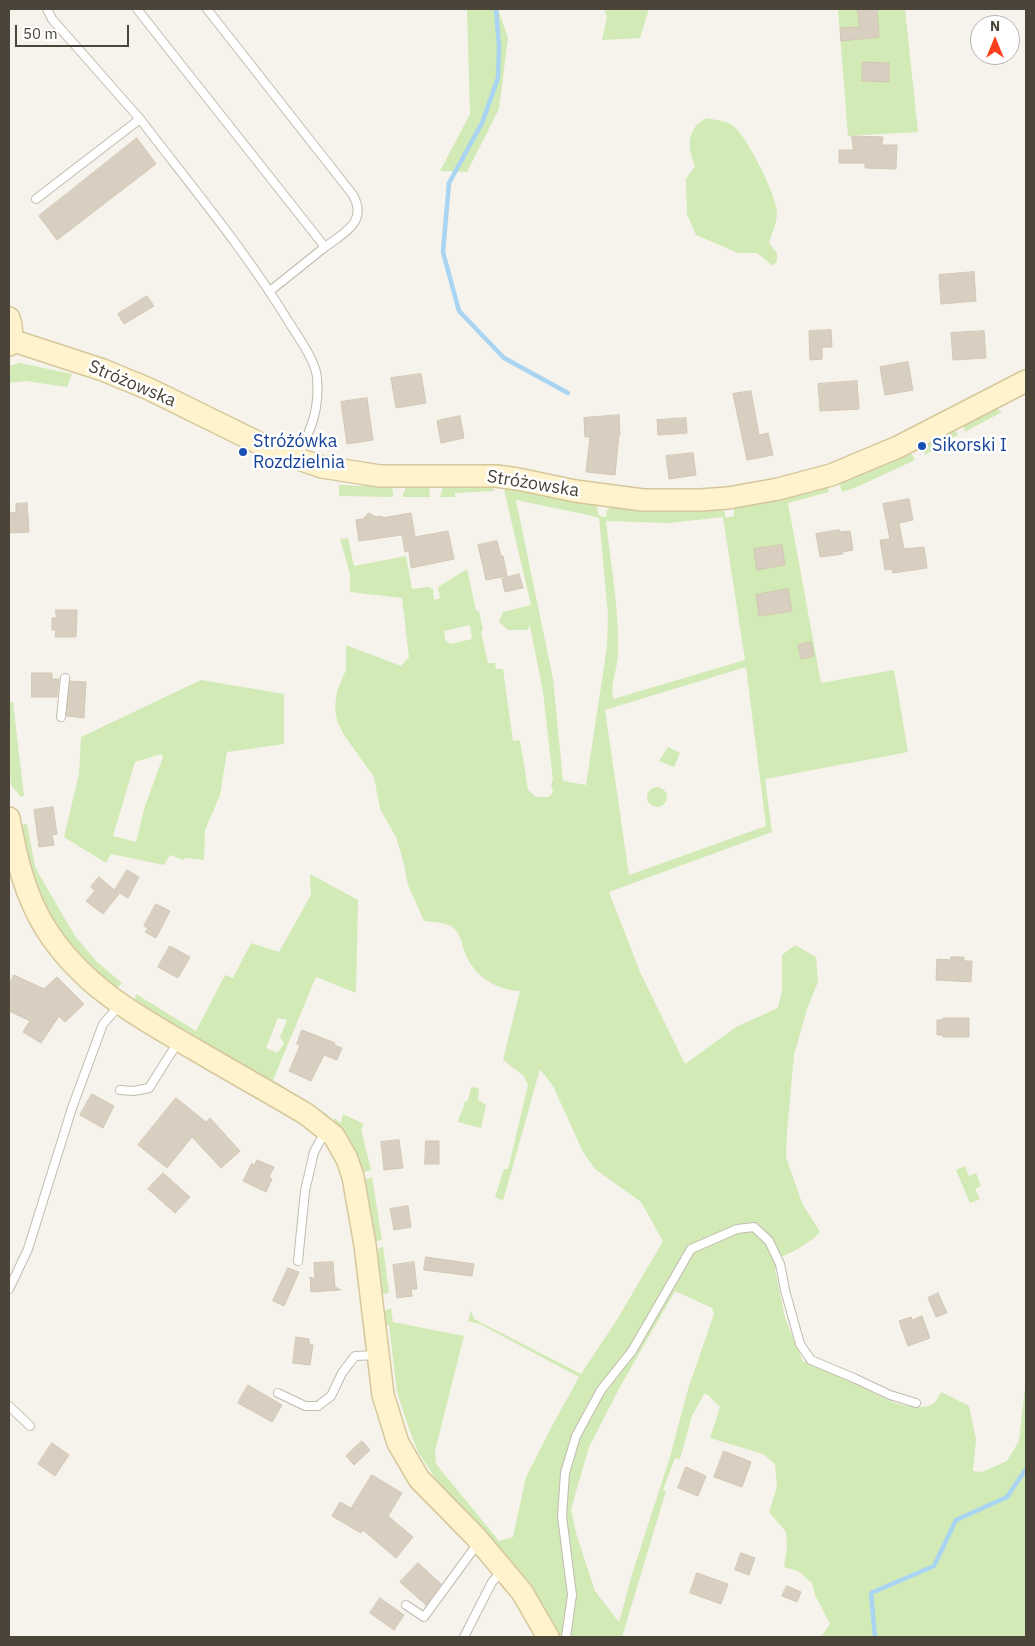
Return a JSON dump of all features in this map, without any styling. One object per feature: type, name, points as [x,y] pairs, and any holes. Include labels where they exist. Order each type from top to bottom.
[{"type":"street","points":[[9,318],[11,324],[10,343]]},
{"type":"street","name":"Stróżowska","points":[[10,343],[79,362],[149,389],[256,442],[296,459],[322,467],[399,477],[496,476],[576,491],[643,500],[728,498],[778,490],[831,475],[898,447],[1026,381]]},
{"type":"street","points":[[10,830],[15,854],[28,893],[45,928],[78,970],[120,1005],[306,1114],[327,1129],[341,1146],[353,1177],[365,1245],[383,1395],[391,1425],[404,1455],[419,1479],[479,1542],[522,1592],[548,1637]]},
{"type":"lane","points":[[47,9],[52,19],[140,119],[254,268],[306,350],[317,376],[317,402],[312,429],[296,459]]},
{"type":"lane","points":[[137,9],[324,247]]},
{"type":"lane","points":[[207,9],[358,203],[358,216],[351,227],[270,291]]},
{"type":"lane","points":[[36,199],[140,119]]},
{"type":"lane","points":[[61,717],[65,678]]},
{"type":"lane","points":[[9,1289],[28,1249],[72,1108],[102,1024],[120,1005]]},
{"type":"lane","points":[[120,1090],[134,1092],[149,1088],[180,1041]]},
{"type":"lane","points":[[298,1261],[305,1192],[314,1152],[327,1129]]},
{"type":"lane","points":[[566,1637],[572,1595],[562,1516],[565,1473],[576,1436],[600,1390],[632,1351],[691,1249],[737,1229],[754,1227],[769,1241],[780,1264],[800,1344],[811,1360],[890,1395],[916,1403]]},
{"type":"lane","points":[[278,1393],[305,1406],[318,1406],[331,1396],[342,1373],[355,1356],[377,1354]]},
{"type":"lane","points":[[9,1406],[30,1426]]},
{"type":"lane","points":[[406,1604],[424,1617],[479,1542]]},
{"type":"lane","points":[[464,1637],[492,1582],[503,1570]]},
{"type":"green space","points":[[467,9],[498,9],[508,38],[499,109],[467,172],[440,171],[470,114]]},
{"type":"green space","points":[[604,9],[649,9],[640,38],[602,40],[607,17]]},
{"type":"green space","points":[[838,9],[905,9],[918,132],[848,136]]},
{"type":"green space","points":[[706,118],[726,122],[738,130],[767,180],[777,213],[769,243],[777,253],[777,261],[773,266],[757,253],[738,253],[696,235],[687,214],[686,179],[695,166],[690,151],[691,136],[697,125]]},
{"type":"green space","points":[[20,363],[72,374],[67,387],[26,381],[9,383],[9,366]]},
{"type":"green space","points":[[994,407],[1002,412],[965,432],[963,423]]},
{"type":"green space","points":[[955,430],[958,435],[925,455],[923,445]]},
{"type":"green space","points":[[910,451],[915,460],[842,492],[839,482]]},
{"type":"green space","points":[[339,485],[389,487],[393,490],[393,497],[339,496]]},
{"type":"green space","points":[[429,486],[430,497],[402,497],[406,487]]},
{"type":"green space","points":[[493,486],[494,491],[455,493],[455,497],[440,497],[443,487]]},
{"type":"green space","points":[[828,487],[829,492],[788,503],[821,683],[894,670],[908,752],[765,779],[772,832],[609,892],[640,972],[685,1064],[736,1027],[778,1008],[782,990],[782,955],[795,945],[816,957],[818,982],[807,1009],[794,1055],[786,1157],[802,1203],[820,1232],[799,1248],[775,1258],[778,1267],[775,1269],[785,1318],[803,1362],[807,1361],[895,1403],[915,1407],[931,1405],[941,1392],[969,1406],[976,1439],[973,1471],[982,1472],[1007,1461],[1019,1441],[1026,1378],[1026,1637],[821,1637],[830,1624],[815,1595],[812,1583],[798,1571],[784,1567],[787,1547],[786,1532],[769,1512],[777,1487],[775,1464],[763,1454],[710,1438],[720,1407],[707,1394],[704,1394],[692,1416],[680,1459],[675,1458],[663,1490],[666,1491],[622,1637],[558,1637],[443,1490],[418,1452],[397,1392],[389,1325],[381,1325],[381,1312],[391,1308],[393,1322],[464,1336],[435,1451],[436,1464],[499,1541],[513,1537],[526,1477],[579,1377],[480,1324],[468,1321],[471,1311],[474,1319],[581,1374],[618,1318],[663,1241],[641,1202],[595,1169],[583,1152],[553,1086],[540,1069],[503,1201],[495,1197],[504,1169],[508,1169],[528,1085],[524,1076],[503,1060],[520,991],[502,988],[479,974],[468,959],[454,928],[441,923],[424,921],[408,885],[396,837],[380,809],[374,777],[344,735],[337,721],[335,707],[337,691],[346,670],[346,645],[401,666],[409,657],[402,598],[350,592],[350,574],[340,539],[348,538],[354,566],[406,556],[412,589],[428,587],[433,589],[434,600],[440,598],[438,587],[467,569],[476,611],[479,611],[483,630],[481,632],[488,663],[495,663],[496,669],[503,669],[513,741],[520,740],[528,790],[536,797],[549,797],[553,792],[551,784],[553,780],[543,692],[530,626],[527,630],[508,630],[499,622],[503,612],[531,605],[504,490],[596,503],[599,516],[606,517],[607,510],[613,506],[670,511],[724,509],[726,518],[734,516],[734,508]],"holes":[[[516,500],[599,518],[608,614],[607,647],[586,785],[563,781],[553,679]],[[723,517],[745,660],[613,699],[612,693],[618,659],[618,636],[606,521],[670,523]],[[470,625],[472,639],[450,644],[445,640],[444,631]],[[746,667],[766,826],[629,875],[605,710]],[[675,1291],[712,1308],[714,1314],[688,1389],[670,1457],[633,1571],[619,1622],[595,1591],[576,1533],[571,1509],[589,1447],[620,1387]]]},
{"type":"green space","points":[[201,680],[284,694],[284,744],[227,752],[220,795],[205,830],[204,860],[185,858],[183,860],[170,855],[164,865],[111,854],[106,863],[64,837],[79,774],[81,737]],"holes":[[[161,754],[163,757],[145,806],[136,842],[113,836],[135,762]]]},
{"type":"green space","points":[[9,702],[13,702],[24,796],[21,797],[11,785]]},
{"type":"green space","points":[[668,747],[680,753],[674,767],[659,761]]},
{"type":"green space","points":[[657,787],[664,790],[667,797],[664,804],[657,807],[650,804],[647,797],[650,790]]},
{"type":"green space","points":[[27,824],[35,866],[40,876],[75,936],[96,961],[122,983],[116,989],[108,985],[75,951],[46,910],[27,864],[21,825]]},
{"type":"green space","points":[[310,874],[358,900],[356,993],[316,977],[273,1080],[328,1115],[326,1120],[134,1003],[136,994],[196,1031],[225,975],[233,978],[251,943],[279,952],[311,895]],"holes":[[[278,1018],[287,1020],[280,1037],[284,1044],[277,1053],[266,1048]]]},
{"type":"green space","points":[[471,1087],[479,1088],[478,1100],[486,1105],[481,1128],[458,1122],[464,1103],[468,1100]]},
{"type":"green space","points":[[343,1114],[364,1124],[361,1129],[371,1170],[361,1173],[333,1124],[334,1118],[341,1123]]},
{"type":"green space","points":[[965,1166],[969,1176],[976,1173],[981,1186],[975,1189],[980,1199],[970,1203],[956,1170]]},
{"type":"green space","points":[[372,1177],[382,1240],[377,1241],[372,1239],[364,1180]]},
{"type":"green space","points":[[383,1246],[389,1293],[383,1294],[379,1291],[375,1251]]},
{"type":"building","points":[[858,9],[877,9],[879,37],[841,41],[840,28],[859,27]]},
{"type":"building","points":[[863,62],[889,63],[889,82],[862,81]]},
{"type":"building","points":[[852,136],[883,137],[882,145],[897,145],[896,169],[865,168],[865,163],[839,163],[839,150],[853,150]]},
{"type":"building","points":[[137,138],[156,164],[57,240],[39,216]]},
{"type":"building","points":[[974,272],[976,301],[941,304],[939,275]]},
{"type":"building","points":[[147,296],[154,306],[124,324],[118,314]]},
{"type":"building","points":[[831,330],[832,347],[822,347],[822,359],[810,360],[809,331]]},
{"type":"building","points":[[984,331],[986,358],[953,360],[951,333]]},
{"type":"building","points":[[908,362],[913,390],[885,395],[880,367]]},
{"type":"building","points":[[421,374],[426,403],[396,408],[391,378]]},
{"type":"building","points":[[857,381],[859,409],[820,411],[818,384]]},
{"type":"building","points":[[751,391],[759,435],[768,433],[773,455],[747,460],[733,394]]},
{"type":"building","points":[[367,398],[373,440],[347,444],[341,402]]},
{"type":"building","points":[[619,415],[620,435],[615,475],[586,472],[590,437],[585,437],[584,418]]},
{"type":"building","points":[[460,416],[464,438],[441,443],[437,421]]},
{"type":"building","points":[[686,418],[687,433],[658,435],[657,420]]},
{"type":"building","points":[[693,453],[696,475],[669,479],[666,456]]},
{"type":"building","points":[[909,499],[913,520],[899,523],[904,549],[924,547],[927,568],[893,573],[892,569],[885,570],[880,540],[890,539],[883,504]]},
{"type":"building","points":[[27,503],[29,532],[9,533],[9,513],[16,512],[16,504]]},
{"type":"building","points":[[369,513],[376,517],[382,516],[382,518],[411,513],[415,537],[448,531],[454,559],[411,568],[409,551],[405,552],[402,535],[359,541],[356,520],[363,519]]},
{"type":"building","points":[[839,530],[840,532],[850,531],[853,550],[842,552],[843,554],[820,557],[816,534]]},
{"type":"building","points":[[497,541],[501,556],[503,556],[507,576],[486,580],[478,545]]},
{"type":"building","points":[[782,545],[785,565],[757,570],[754,549]]},
{"type":"building","points":[[519,574],[523,588],[505,592],[502,579]]},
{"type":"building","points":[[788,589],[792,611],[759,616],[756,595]]},
{"type":"building","points":[[56,610],[77,610],[76,637],[55,637],[56,630],[52,630],[52,618],[56,618]]},
{"type":"building","points":[[811,642],[814,656],[801,659],[798,645]]},
{"type":"building","points":[[32,673],[52,673],[52,679],[59,679],[57,697],[32,697]]},
{"type":"building","points":[[70,681],[86,682],[84,718],[67,716]]},
{"type":"building","points":[[53,807],[57,834],[52,835],[54,845],[39,847],[34,810]]},
{"type":"building","points":[[127,870],[139,877],[128,898],[115,890]]},
{"type":"building","points":[[99,877],[119,894],[103,914],[86,901],[95,891],[91,887]]},
{"type":"building","points":[[156,904],[170,911],[156,938],[145,932],[148,928],[144,926]]},
{"type":"building","points":[[170,946],[190,957],[178,978],[158,967]]},
{"type":"building","points":[[951,957],[964,957],[964,961],[972,961],[971,982],[936,980],[937,959],[951,960]]},
{"type":"building","points":[[14,975],[44,989],[57,977],[84,1004],[65,1022],[59,1016],[41,1043],[23,1032],[30,1021],[9,1011],[9,986]]},
{"type":"building","points":[[943,1018],[969,1018],[969,1037],[943,1037],[943,1035],[937,1035],[937,1020],[943,1020]]},
{"type":"building","points":[[302,1030],[335,1043],[334,1045],[342,1048],[337,1060],[324,1055],[311,1081],[289,1071],[300,1046],[297,1044]]},
{"type":"building","points":[[92,1094],[114,1106],[103,1128],[80,1115]]},
{"type":"building","points":[[176,1098],[206,1122],[210,1118],[240,1151],[221,1168],[192,1137],[167,1168],[138,1145]]},
{"type":"building","points":[[399,1140],[403,1168],[384,1170],[381,1142]]},
{"type":"building","points":[[426,1141],[439,1141],[439,1164],[425,1164]]},
{"type":"building","points":[[257,1160],[274,1167],[269,1177],[272,1179],[266,1192],[243,1181],[252,1163],[254,1166]]},
{"type":"building","points":[[163,1173],[190,1197],[175,1213],[148,1189]]},
{"type":"building","points":[[408,1206],[411,1227],[394,1230],[390,1209]]},
{"type":"building","points":[[426,1257],[474,1264],[472,1276],[424,1270]]},
{"type":"building","points":[[333,1262],[335,1287],[341,1290],[311,1292],[310,1277],[315,1279],[314,1263]]},
{"type":"building","points":[[414,1262],[417,1289],[411,1289],[412,1296],[397,1298],[393,1265]]},
{"type":"building","points":[[288,1268],[299,1272],[284,1306],[273,1301]]},
{"type":"building","points":[[938,1293],[947,1313],[936,1317],[928,1298]]},
{"type":"building","points":[[922,1316],[930,1338],[908,1346],[899,1321],[911,1317],[912,1320]]},
{"type":"building","points":[[296,1337],[309,1339],[309,1344],[313,1345],[310,1365],[293,1363]]},
{"type":"building","points":[[248,1385],[282,1405],[272,1422],[238,1403]]},
{"type":"building","points":[[362,1441],[370,1450],[354,1465],[346,1456]]},
{"type":"building","points":[[52,1443],[69,1455],[55,1476],[38,1464]]},
{"type":"building","points":[[724,1451],[751,1462],[742,1487],[714,1477]]},
{"type":"building","points":[[686,1467],[706,1476],[698,1496],[678,1488]]},
{"type":"building","points":[[372,1475],[402,1493],[388,1516],[413,1537],[396,1558],[363,1530],[361,1533],[332,1516],[340,1502],[351,1508]]},
{"type":"building","points":[[741,1553],[755,1558],[749,1575],[735,1570]]},
{"type":"building","points":[[418,1563],[441,1584],[426,1605],[400,1582]]},
{"type":"building","points":[[697,1573],[728,1584],[721,1604],[690,1593]]},
{"type":"building","points":[[787,1586],[801,1592],[797,1602],[782,1596]]},
{"type":"building","points":[[380,1598],[404,1615],[394,1630],[370,1613]]},
{"type":"waterway","points":[[496,9],[499,46],[498,78],[482,123],[449,183],[443,252],[459,311],[504,358],[568,393]]},
{"type":"waterway","points":[[875,1637],[871,1593],[934,1566],[956,1520],[1007,1497],[1026,1469]]},
{"type":"place","name":"Sikorski I","points":[[922,446]]},
{"type":"place","name":"Stróżówka Rozdzielnia","points":[[243,452]]}]
